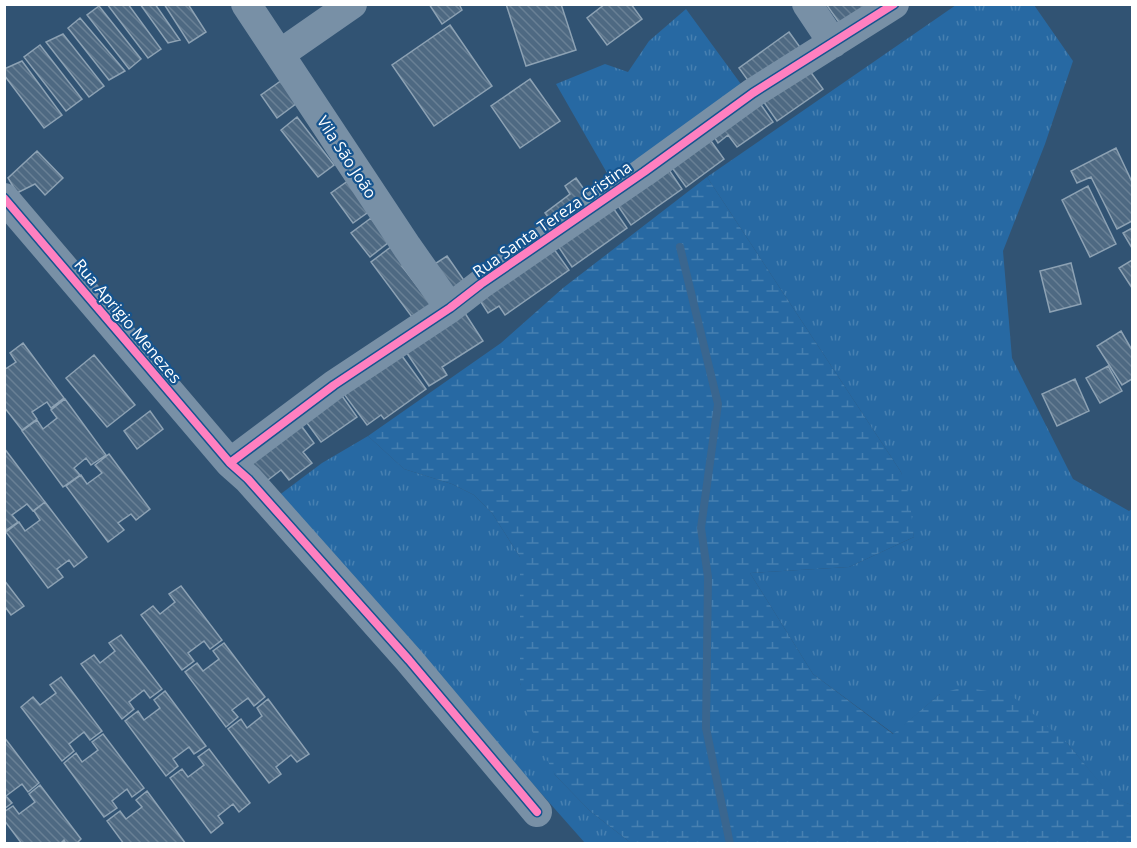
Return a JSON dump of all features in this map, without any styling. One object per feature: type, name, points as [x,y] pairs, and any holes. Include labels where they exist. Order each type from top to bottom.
[{"type":"street","name":"Vila São João","points":[[246,4],[450,308]]},
{"type":"street","points":[[280,54],[352,4]]},
{"type":"street","points":[[807,4],[833,43]]},
{"type":"street","name":"Rua Santa Tereza Cristina","points":[[230,463],[334,385],[450,308],[753,93],[894,4]]},
{"type":"street","name":"Rua Aprigio Menezes","points":[[4,198],[230,463],[249,479],[537,812]]},
{"type":"green space","points":[[956,5],[1034,5],[1073,61],[1045,144],[1003,251],[1012,358],[1073,479],[1129,511],[1132,509],[1132,805],[1113,799],[1067,743],[940,694],[894,734],[813,674],[750,573],[849,567],[914,537],[901,472],[707,177]]},
{"type":"green space","points":[[686,9],[746,91],[611,180],[556,84],[605,64],[628,72],[649,41]]},
{"type":"green space","points":[[707,177],[901,472],[909,495],[914,537],[849,567],[750,573],[813,674],[893,734],[940,694],[963,687],[1011,695],[1067,743],[1113,798],[1132,805],[1132,843],[631,843],[590,811],[555,775],[532,731],[520,683],[520,557],[492,513],[474,495],[452,484],[404,469],[368,436],[501,343],[563,288]]},
{"type":"green space","points":[[368,436],[404,469],[452,484],[474,495],[492,513],[520,557],[520,683],[555,775],[590,811],[631,843],[585,843],[278,496],[322,463]]},
{"type":"building","points":[[107,4],[128,4],[161,49],[148,58]]},
{"type":"building","points":[[140,4],[155,4],[180,40],[168,43]]},
{"type":"building","points":[[164,4],[188,4],[206,32],[189,43]]},
{"type":"building","points":[[429,4],[459,4],[462,10],[442,24]]},
{"type":"building","points":[[506,4],[561,4],[576,50],[526,66]]},
{"type":"building","points":[[605,4],[631,4],[642,19],[607,45],[587,18]]},
{"type":"building","points":[[826,4],[876,4],[843,28]]},
{"type":"building","points":[[99,6],[141,59],[129,69],[87,15]]},
{"type":"building","points":[[80,18],[125,71],[109,80],[68,28]]},
{"type":"building","points":[[450,25],[492,86],[434,126],[392,65]]},
{"type":"building","points":[[789,32],[802,50],[752,86],[739,68]]},
{"type":"building","points":[[63,34],[104,86],[89,97],[46,42]]},
{"type":"building","points":[[40,45],[82,99],[66,111],[24,57]]},
{"type":"building","points":[[22,61],[62,115],[44,128],[4,75],[4,69]]},
{"type":"building","points":[[807,67],[823,89],[777,121],[761,98]]},
{"type":"building","points":[[530,79],[560,121],[520,148],[491,106]]},
{"type":"building","points":[[282,80],[297,103],[277,118],[261,95]]},
{"type":"building","points":[[757,99],[773,122],[737,147],[728,135],[718,143],[711,132]]},
{"type":"building","points":[[297,117],[334,165],[318,177],[281,130]]},
{"type":"building","points":[[706,134],[724,159],[686,187],[668,162]]},
{"type":"building","points":[[1116,148],[1132,182],[1132,221],[1117,229],[1091,177],[1077,183],[1071,171]]},
{"type":"building","points":[[37,151],[63,178],[45,195],[35,184],[17,193],[8,178]]},
{"type":"building","points":[[665,164],[682,189],[631,225],[614,200]]},
{"type":"building","points":[[352,178],[374,208],[353,223],[331,193]]},
{"type":"building","points":[[576,178],[593,202],[557,229],[545,213],[570,194],[565,186]]},
{"type":"building","points":[[1088,186],[1116,244],[1090,257],[1062,200]]},
{"type":"building","points":[[609,202],[627,228],[572,267],[554,240]]},
{"type":"building","points":[[371,218],[389,242],[370,257],[351,233]]},
{"type":"building","points":[[1132,228],[1132,248],[1123,233]]},
{"type":"building","points":[[396,243],[409,260],[402,266],[433,307],[415,321],[371,262]]},
{"type":"building","points":[[551,245],[569,270],[505,315],[499,306],[488,313],[477,296]]},
{"type":"building","points":[[447,256],[470,289],[454,300],[430,267]]},
{"type":"building","points":[[1132,260],[1132,288],[1119,268]]},
{"type":"building","points":[[1071,263],[1081,304],[1050,312],[1040,271]]},
{"type":"building","points":[[461,307],[483,341],[442,367],[447,375],[429,386],[402,346]]},
{"type":"building","points":[[1121,331],[1132,350],[1132,379],[1122,385],[1097,346]]},
{"type":"building","points":[[23,343],[64,398],[51,408],[47,402],[32,412],[37,419],[22,430],[4,407],[4,370],[16,362],[10,353]]},
{"type":"building","points":[[397,349],[426,389],[384,419],[381,415],[367,425],[341,390]]},
{"type":"building","points":[[94,355],[135,405],[107,427],[66,378]]},
{"type":"building","points":[[1108,366],[1122,391],[1100,403],[1086,378]]},
{"type":"building","points":[[1075,379],[1089,411],[1057,426],[1042,394]]},
{"type":"building","points":[[340,393],[357,417],[321,442],[304,419]]},
{"type":"building","points":[[65,399],[106,455],[91,465],[86,458],[74,468],[80,475],[63,487],[22,431],[37,420],[43,429],[57,418],[51,410]]},
{"type":"building","points":[[150,411],[163,429],[137,449],[124,431]]},
{"type":"building","points":[[300,424],[314,443],[303,452],[312,463],[289,480],[281,470],[264,483],[249,463]]},
{"type":"building","points":[[4,448],[45,502],[33,511],[27,504],[12,515],[18,522],[5,531]]},
{"type":"building","points":[[109,454],[150,509],[136,520],[131,514],[118,523],[124,530],[108,542],[66,486],[81,475],[87,484],[102,473],[95,465]]},
{"type":"building","points":[[45,502],[87,557],[74,567],[69,560],[57,569],[63,577],[48,588],[6,532],[19,522],[25,531],[40,520],[34,511]]},
{"type":"building","points":[[4,580],[24,606],[11,615],[6,608],[4,609]]},
{"type":"building","points":[[181,586],[222,640],[210,649],[204,641],[188,653],[194,661],[182,670],[141,615],[153,606],[160,614],[175,602],[169,594]]},
{"type":"building","points":[[121,635],[162,689],[150,698],[144,690],[129,702],[134,709],[122,719],[81,664],[94,655],[100,663],[115,651],[109,643]]},
{"type":"building","points":[[224,643],[265,697],[254,706],[248,698],[232,710],[238,717],[226,727],[185,672],[197,663],[203,671],[219,659],[213,651]]},
{"type":"building","points":[[61,677],[102,731],[90,740],[84,732],[69,744],[74,751],[62,761],[21,707],[33,697],[40,705],[56,693],[50,685]]},
{"type":"building","points":[[165,691],[206,746],[194,754],[189,747],[173,759],[178,766],[166,776],[125,721],[138,711],[144,720],[160,708],[154,700]]},
{"type":"building","points":[[268,699],[309,754],[297,762],[291,755],[276,767],[281,774],[269,783],[228,729],[241,719],[247,728],[262,716],[257,708]]},
{"type":"building","points":[[103,734],[144,788],[132,797],[127,789],[112,801],[117,808],[104,817],[64,763],[76,753],[82,762],[98,750],[92,742]]},
{"type":"building","points":[[4,737],[39,783],[28,792],[22,784],[6,796],[12,803],[4,809]]},
{"type":"building","points":[[209,749],[250,803],[239,812],[233,804],[218,816],[223,823],[211,833],[170,778],[182,769],[188,777],[204,765],[198,757]]},
{"type":"building","points":[[40,785],[81,839],[76,844],[66,844],[64,840],[60,844],[22,844],[4,820],[4,812],[13,806],[19,814],[35,802],[29,794]]},
{"type":"building","points":[[147,791],[186,844],[124,844],[107,821],[120,811],[126,819],[142,807],[136,800]]},
{"type":"waterway","points":[[680,247],[718,404],[701,528],[708,577],[706,728],[730,844]]},
{"type":"cycle path","points":[[230,463],[334,385],[450,308],[753,93],[894,4]]},
{"type":"cycle path","points":[[4,198],[230,463],[248,479],[409,660],[537,812]]}]
